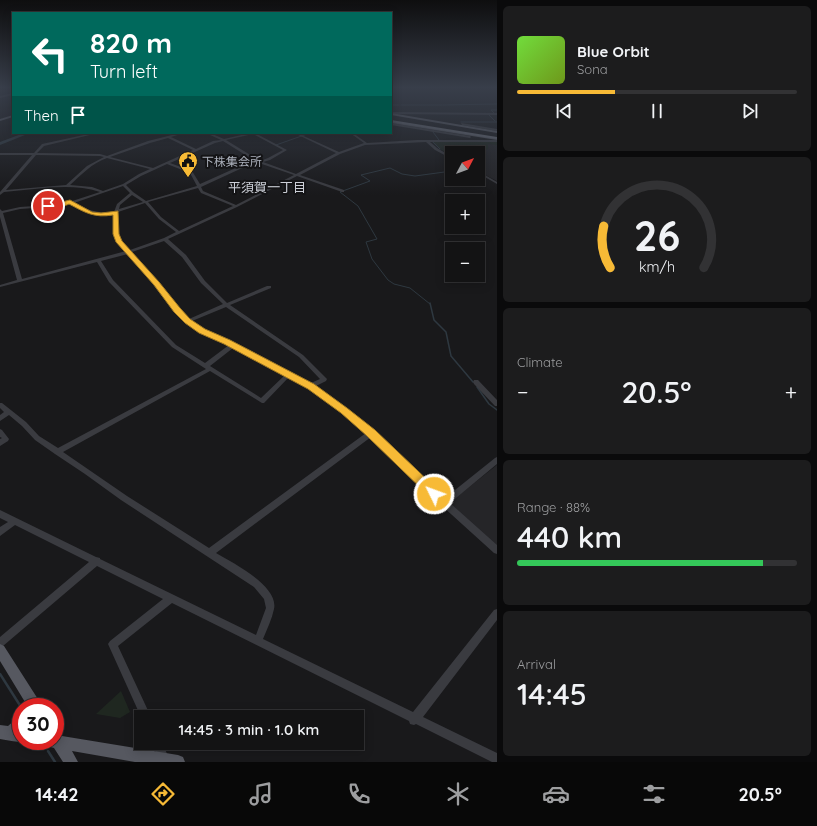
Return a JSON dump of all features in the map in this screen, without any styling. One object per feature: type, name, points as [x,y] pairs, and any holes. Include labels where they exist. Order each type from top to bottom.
[{"type":"highway","points":[[420,124],[497,136]]},
{"type":"highway","points":[[424,124],[497,136]]},
{"type":"main road","points":[[0,650],[29,698]]},
{"type":"main road","points":[[64,742],[169,761]]},
{"type":"main road","points":[[62,750],[70,762]]},
{"type":"street","points":[[414,124],[478,140]]},
{"type":"street","points":[[462,124],[497,136]]},
{"type":"street","points":[[2,193],[34,154],[45,144],[92,134]]},
{"type":"street","points":[[66,186],[88,167],[108,156],[179,134]]},
{"type":"street","points":[[209,134],[260,162],[343,191]]},
{"type":"street","points":[[20,281],[0,211],[63,205],[124,185],[128,181],[152,169],[220,139],[238,134]]},
{"type":"street","points":[[70,202],[90,213],[101,215],[116,212],[199,186],[239,168],[269,159],[285,150],[256,134]]},
{"type":"street","points":[[297,134],[339,154]]},
{"type":"street","points":[[352,134],[367,144]]},
{"type":"street","points":[[0,286],[99,261],[165,239],[236,206],[339,154],[367,144],[478,140],[497,136]]},
{"type":"street","points":[[168,137],[195,150]]},
{"type":"street","points":[[427,141],[445,154]]},
{"type":"street","points":[[0,154],[93,154],[108,156],[152,169]]},
{"type":"street","points":[[168,163],[191,172],[202,192],[236,206]]},
{"type":"street","points":[[485,176],[497,183]]},
{"type":"street","points":[[124,185],[132,194],[146,202],[160,218],[178,232]]},
{"type":"street","points":[[2,193],[66,186],[92,188],[102,191]]},
{"type":"street","points":[[132,194],[118,205],[116,212],[116,234],[120,242],[188,321],[202,331],[233,345],[311,386],[344,410],[371,433],[444,503],[497,550]]},
{"type":"street","points":[[165,239],[184,256],[203,282],[227,305],[301,356],[324,379],[311,386]]},
{"type":"street","points":[[99,261],[111,281],[174,346],[262,401],[288,375]]},
{"type":"street","points":[[188,321],[269,288]]},
{"type":"street","points":[[57,452],[208,368],[233,345]]},
{"type":"street","points":[[476,382],[497,404]]},
{"type":"street","points":[[0,405],[24,424],[37,438],[57,452],[124,498],[257,584],[268,597],[270,608],[258,640]]},
{"type":"street","points":[[0,418],[9,412]]},
{"type":"street","points":[[0,432],[6,439],[0,443]]},
{"type":"street","points":[[209,553],[371,433]]},
{"type":"street","points":[[444,503],[497,460]]},
{"type":"street","points":[[0,514],[258,640],[364,693],[414,720],[497,759]]},
{"type":"street","points":[[0,532],[15,521]]},
{"type":"street","points":[[0,643],[97,561]]},
{"type":"street","points":[[143,710],[113,644],[171,598]]},
{"type":"street","points":[[414,720],[497,613]]},
{"type":"street","points":[[162,750],[169,761]]},
{"type":"shaded area","points":[[432,142],[497,142],[497,145],[488,144],[488,149],[485,150],[485,146],[445,146],[445,152]]},
{"type":"shaded area","points":[[497,142],[497,181],[485,175],[485,146],[478,146]]},
{"type":"shaded area","points":[[497,465],[497,547],[449,503]]},
{"type":"shaded area","points":[[121,691],[130,712],[120,718],[96,714]]},
{"type":"waterway","points":[[433,132],[439,140]]},
{"type":"waterway","points":[[0,144],[25,134]]},
{"type":"waterway","points":[[276,145],[307,134]]},
{"type":"waterway","points":[[433,142],[440,149]]},
{"type":"waterway","points":[[430,304],[410,288],[394,284],[388,280],[372,259],[366,242],[377,239],[358,206],[340,192],[370,181],[361,175],[390,168],[402,174],[415,176],[445,172]]},
{"type":"waterway","points":[[430,303],[434,320],[446,332],[451,356],[473,382]]},
{"type":"waterway","points":[[477,387],[489,404],[497,410]]},
{"type":"waterway","points":[[0,674],[15,698]]},
{"type":"waterway","points":[[48,751],[55,762]]},
{"type":"place","name":"下株集会所","points":[[188,178]]},
{"type":"district","name":"平須賀一丁目","points":[[267,187]]},
{"type":"route","points":[[48,206],[63,205],[70,202],[90,213],[106,215],[116,212],[116,234],[120,242],[157,283],[177,310],[188,321],[202,331],[227,342],[311,386],[344,410],[371,433],[434,494]]}]
